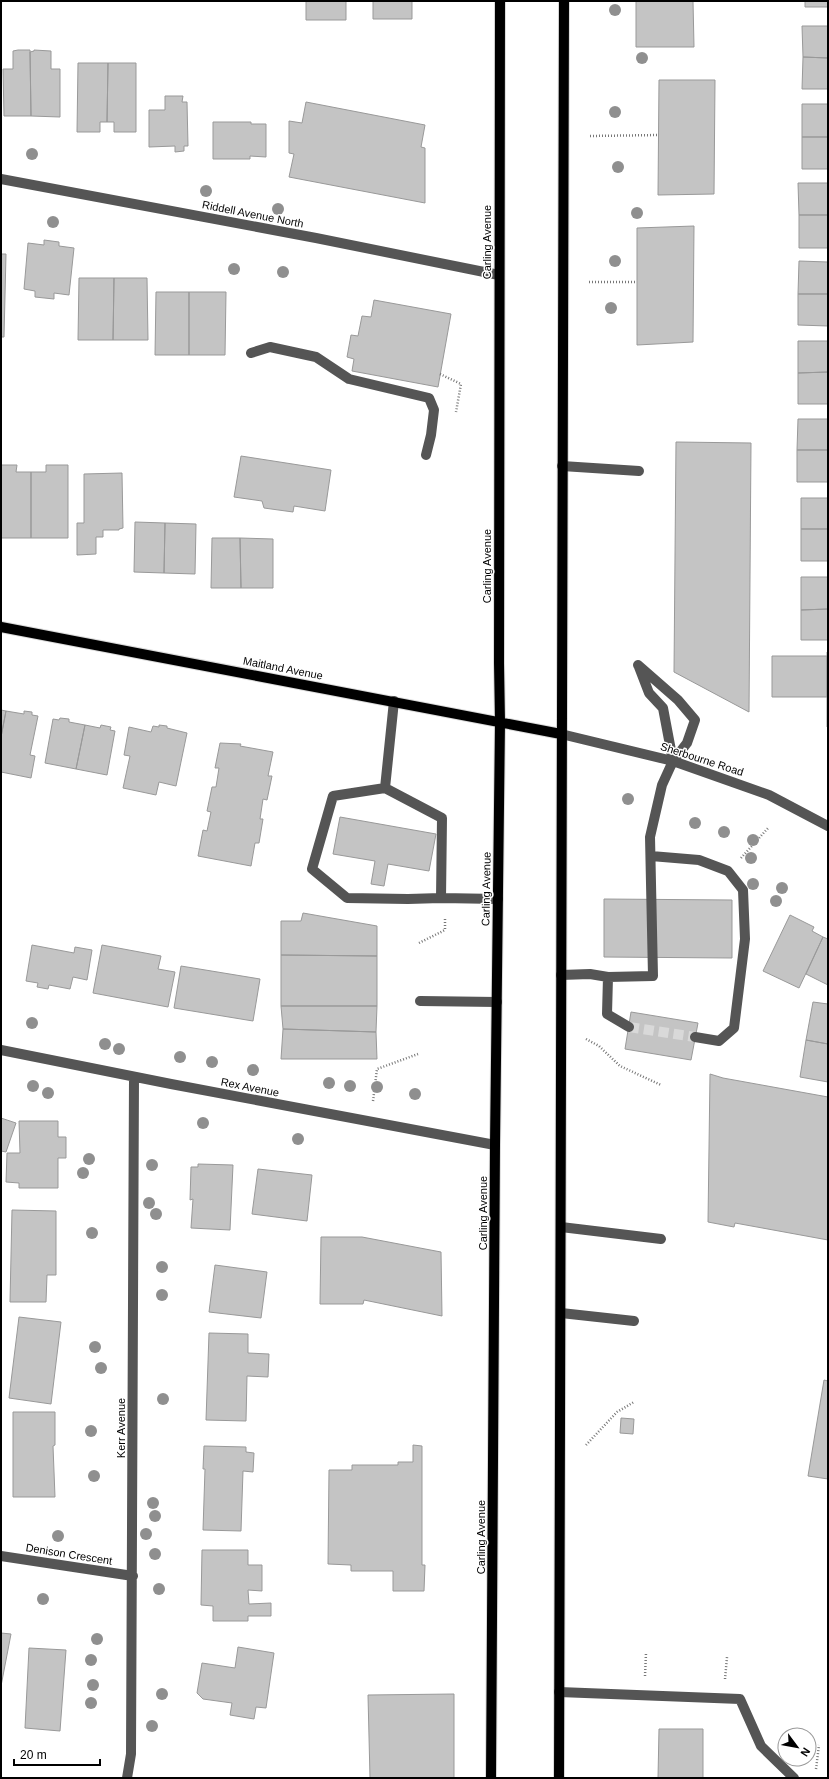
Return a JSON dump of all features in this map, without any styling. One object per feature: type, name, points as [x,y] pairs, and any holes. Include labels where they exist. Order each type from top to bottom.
[{"type":"main road","name":"Carling Avenue","points":[[491,1778],[495,1145],[500,722],[500,1]]},
{"type":"main road","points":[[559,1778],[564,1]]},
{"type":"main road","name":"Maitland Avenue","points":[[1,626],[561,734]]},
{"type":"street","name":"Riddell Avenue North","points":[[1,179],[499,274]]},
{"type":"street","points":[[251,353],[270,347],[316,357],[349,379],[429,398],[434,410],[431,435],[426,455]]},
{"type":"street","points":[[562,466],[639,471]]},
{"type":"street","points":[[561,974],[590,974],[608,977],[653,976],[650,837],[662,785],[673,761],[687,743],[694,720],[678,700],[638,665],[649,693],[662,708],[673,761]]},
{"type":"street","points":[[385,788],[394,702]]},
{"type":"street","name":"Sherbourne Road","points":[[561,734],[673,761],[769,795],[828,826]]},
{"type":"street","points":[[443,898],[442,818],[385,788],[333,796],[312,869],[347,898],[498,899]]},
{"type":"street","points":[[651,856],[699,860],[728,871],[743,890],[745,939],[734,1028],[719,1041],[695,1038]]},
{"type":"street","points":[[608,977],[607,1014],[629,1027]]},
{"type":"street","points":[[420,1001],[497,1002]]},
{"type":"street","name":"Rex Avenue","points":[[1,1050],[134,1077],[495,1145]]},
{"type":"street","name":"Kerr Avenue","points":[[127,1778],[131,1754],[134,1077]]},
{"type":"street","points":[[561,1227],[661,1239]]},
{"type":"street","points":[[561,1313],[634,1322]]},
{"type":"street","name":"Denison Crescent","points":[[1,1556],[132,1576]]},
{"type":"street","points":[[559,1692],[740,1700],[761,1746],[794,1778]]},
{"type":"path","points":[[590,136],[659,135]]},
{"type":"path","points":[[589,282],[637,282]]},
{"type":"path","points":[[728,871],[769,827]]},
{"type":"path","points":[[419,944],[445,930],[443,898]]},
{"type":"path","points":[[586,1039],[599,1046],[620,1066],[661,1085]]},
{"type":"path","points":[[371,1122],[377,1069],[418,1054]]},
{"type":"path","points":[[586,1445],[617,1412],[634,1402]]},
{"type":"path","points":[[645,1676],[646,1653]]},
{"type":"path","points":[[725,1679],[727,1657]]},
{"type":"path","points":[[816,1769],[819,1745]]},
{"type":"building","points":[[306,1],[346,1],[346,20],[306,20]]},
{"type":"building","points":[[373,1],[412,1],[412,19],[373,19]]},
{"type":"building","points":[[636,1],[693,1],[694,47],[636,47]]},
{"type":"building","points":[[805,1],[828,1],[828,7],[805,7]]},
{"type":"building","points":[[802,26],[828,26],[828,58],[803,57]]},
{"type":"building","points":[[30,50],[31,116],[4,116],[3,69],[13,69],[13,51]]},
{"type":"building","points":[[34,50],[51,51],[51,69],[60,69],[60,117],[31,116],[30,52]]},
{"type":"building","points":[[803,57],[828,58],[828,89],[802,89]]},
{"type":"building","points":[[78,63],[108,63],[107,122],[100,122],[100,132],[77,132]]},
{"type":"building","points":[[108,63],[136,63],[136,132],[114,132],[114,122],[107,122]]},
{"type":"building","points":[[659,80],[715,80],[714,194],[658,195]]},
{"type":"building","points":[[165,96],[183,96],[182,102],[187,102],[188,146],[184,146],[184,151],[175,152],[175,146],[149,147],[149,110],[165,110]]},
{"type":"building","points":[[306,102],[425,125],[421,147],[425,148],[425,203],[289,177],[294,154],[289,153],[289,121],[302,123]]},
{"type":"building","points":[[802,104],[828,104],[828,137],[802,137]]},
{"type":"building","points":[[213,122],[251,122],[251,124],[266,124],[266,157],[250,156],[250,159],[213,159]]},
{"type":"building","points":[[802,137],[828,137],[828,169],[802,169]]},
{"type":"building","points":[[798,183],[828,183],[828,215],[799,215]]},
{"type":"building","points":[[799,215],[828,215],[828,248],[799,248]]},
{"type":"building","points":[[694,226],[693,342],[637,345],[637,228]]},
{"type":"building","points":[[44,240],[59,242],[59,246],[74,248],[69,295],[54,293],[54,299],[35,297],[35,291],[24,289],[28,243],[44,245]]},
{"type":"building","points":[[1,254],[6,254],[4,337],[1,337]]},
{"type":"building","points":[[799,261],[828,262],[828,294],[798,294]]},
{"type":"building","points":[[79,278],[114,278],[113,340],[78,340]]},
{"type":"building","points":[[114,278],[147,278],[148,340],[113,340]]},
{"type":"building","points":[[156,292],[189,292],[189,355],[155,355]]},
{"type":"building","points":[[189,292],[226,292],[225,355],[189,355]]},
{"type":"building","points":[[798,294],[828,294],[828,326],[798,325]]},
{"type":"building","points":[[374,300],[451,314],[438,387],[352,371],[354,359],[347,357],[351,335],[358,336],[362,316],[371,317]]},
{"type":"building","points":[[798,341],[828,341],[828,372],[798,373]]},
{"type":"building","points":[[828,372],[828,404],[798,404],[798,373]]},
{"type":"building","points":[[798,419],[828,419],[828,450],[797,450]]},
{"type":"building","points":[[676,442],[751,443],[749,712],[674,672]]},
{"type":"building","points":[[797,450],[828,450],[828,482],[797,482]]},
{"type":"building","points":[[241,456],[331,470],[325,511],[294,506],[293,512],[264,508],[262,501],[234,497]]},
{"type":"building","points":[[1,465],[17,465],[16,472],[31,472],[31,538],[1,538]]},
{"type":"building","points":[[46,465],[68,465],[68,538],[31,538],[31,472],[46,472]]},
{"type":"building","points":[[122,473],[123,528],[119,530],[103,530],[103,537],[96,537],[96,554],[77,555],[77,523],[84,523],[84,474]]},
{"type":"building","points":[[801,498],[828,498],[828,529],[801,529]]},
{"type":"building","points":[[135,522],[165,523],[164,573],[134,572]]},
{"type":"building","points":[[165,523],[196,524],[195,574],[164,573]]},
{"type":"building","points":[[801,529],[828,529],[828,561],[801,561]]},
{"type":"building","points":[[212,538],[240,538],[241,588],[211,588]]},
{"type":"building","points":[[240,538],[273,539],[273,588],[241,588]]},
{"type":"building","points":[[801,577],[828,577],[828,609],[801,610]]},
{"type":"building","points":[[828,609],[828,640],[801,640],[801,610]]},
{"type":"building","points":[[828,652],[828,727],[827,727]]},
{"type":"building","points":[[772,656],[827,656],[827,697],[772,697]]},
{"type":"building","points":[[1,710],[6,711],[1,737]]},
{"type":"building","points":[[6,711],[24,714],[24,711],[32,712],[32,715],[38,716],[30,755],[35,756],[31,778],[1,772],[1,737]]},
{"type":"building","points":[[60,718],[69,719],[69,722],[85,725],[76,769],[45,763],[53,719],[59,720]]},
{"type":"building","points":[[85,725],[100,728],[101,725],[111,727],[110,730],[115,731],[107,775],[76,769]]},
{"type":"building","points":[[159,725],[167,726],[167,728],[187,733],[176,786],[159,782],[156,795],[123,788],[130,756],[124,755],[129,727],[151,732],[153,726],[159,727]]},
{"type":"building","points":[[220,743],[241,744],[240,746],[273,752],[268,776],[272,776],[267,800],[263,799],[260,819],[263,819],[259,843],[255,843],[251,866],[198,856],[203,830],[207,831],[211,812],[207,811],[212,787],[216,787],[219,768],[215,768]]},
{"type":"building","points":[[340,817],[436,834],[429,871],[388,864],[384,886],[371,884],[375,861],[333,854]]},
{"type":"building","points":[[604,899],[732,900],[732,958],[604,957]]},
{"type":"building","points":[[303,913],[377,926],[377,956],[281,955],[281,921],[301,921]]},
{"type":"building","points":[[790,915],[814,927],[812,931],[823,937],[799,988],[763,971]]},
{"type":"building","points":[[823,937],[828,939],[828,985],[806,974]]},
{"type":"building","points":[[32,945],[74,953],[75,947],[92,950],[87,980],[73,977],[70,989],[49,985],[48,989],[37,987],[38,983],[26,981]]},
{"type":"building","points":[[102,945],[161,956],[158,969],[175,972],[168,1007],[93,993]]},
{"type":"building","points":[[281,955],[377,956],[377,1006],[281,1006]]},
{"type":"building","points":[[181,966],[260,979],[253,1021],[174,1008]]},
{"type":"building","points":[[813,1002],[828,1004],[828,1044],[806,1040]]},
{"type":"building","points":[[281,1006],[377,1006],[376,1032],[283,1029]]},
{"type":"building","points":[[631,1012],[698,1023],[691,1060],[625,1049]]},
{"type":"building","points":[[283,1029],[376,1032],[377,1059],[281,1059]]},
{"type":"building","points":[[806,1040],[828,1044],[828,1082],[800,1077]]},
{"type":"building","points":[[710,1074],[723,1078],[828,1097],[828,1240],[735,1223],[734,1227],[708,1222]]},
{"type":"building","points":[[1,1118],[16,1123],[6,1152],[1,1151]]},
{"type":"building","points":[[19,1121],[58,1121],[58,1137],[66,1137],[66,1158],[58,1158],[58,1188],[19,1188],[19,1183],[6,1182],[7,1153],[20,1153]]},
{"type":"building","points":[[198,1164],[233,1165],[230,1230],[191,1228],[193,1199],[190,1200],[191,1167],[198,1167]]},
{"type":"building","points":[[258,1169],[312,1175],[307,1221],[252,1214]]},
{"type":"building","points":[[12,1210],[56,1211],[56,1275],[47,1275],[46,1302],[10,1302]]},
{"type":"building","points":[[321,1237],[362,1237],[441,1252],[442,1316],[364,1300],[363,1304],[320,1304]]},
{"type":"building","points":[[215,1265],[267,1272],[261,1318],[209,1312]]},
{"type":"building","points":[[19,1317],[61,1322],[51,1404],[9,1398]]},
{"type":"building","points":[[209,1333],[248,1334],[248,1353],[269,1354],[268,1377],[247,1376],[246,1421],[206,1420]]},
{"type":"building","points":[[824,1380],[828,1381],[828,1479],[808,1476]]},
{"type":"building","points":[[13,1412],[55,1412],[55,1445],[53,1446],[55,1497],[13,1497]]},
{"type":"building","points":[[621,1418],[634,1419],[633,1434],[620,1433]]},
{"type":"building","points":[[413,1445],[422,1446],[422,1565],[425,1565],[424,1591],[393,1591],[393,1571],[351,1571],[351,1565],[328,1564],[329,1470],[352,1470],[352,1465],[398,1465],[398,1462],[413,1462]]},
{"type":"building","points":[[204,1446],[246,1447],[246,1452],[254,1453],[253,1472],[243,1471],[241,1531],[203,1530],[205,1469],[203,1469]]},
{"type":"building","points":[[202,1550],[248,1550],[248,1565],[262,1565],[262,1591],[248,1590],[249,1604],[271,1603],[271,1616],[248,1616],[248,1621],[213,1621],[213,1606],[201,1605]]},
{"type":"building","points":[[1,1633],[11,1634],[1,1686]]},
{"type":"building","points":[[238,1647],[274,1653],[266,1708],[256,1707],[254,1719],[230,1715],[232,1703],[203,1699],[197,1693],[202,1663],[235,1668]]},
{"type":"building","points":[[29,1648],[66,1650],[60,1731],[25,1728]]},
{"type":"building","points":[[454,1694],[454,1778],[370,1778],[368,1695]]},
{"type":"building","points":[[659,1729],[703,1729],[703,1778],[658,1778]]},
{"type":"tunnel","points":[[629,1027],[695,1037]]}]
